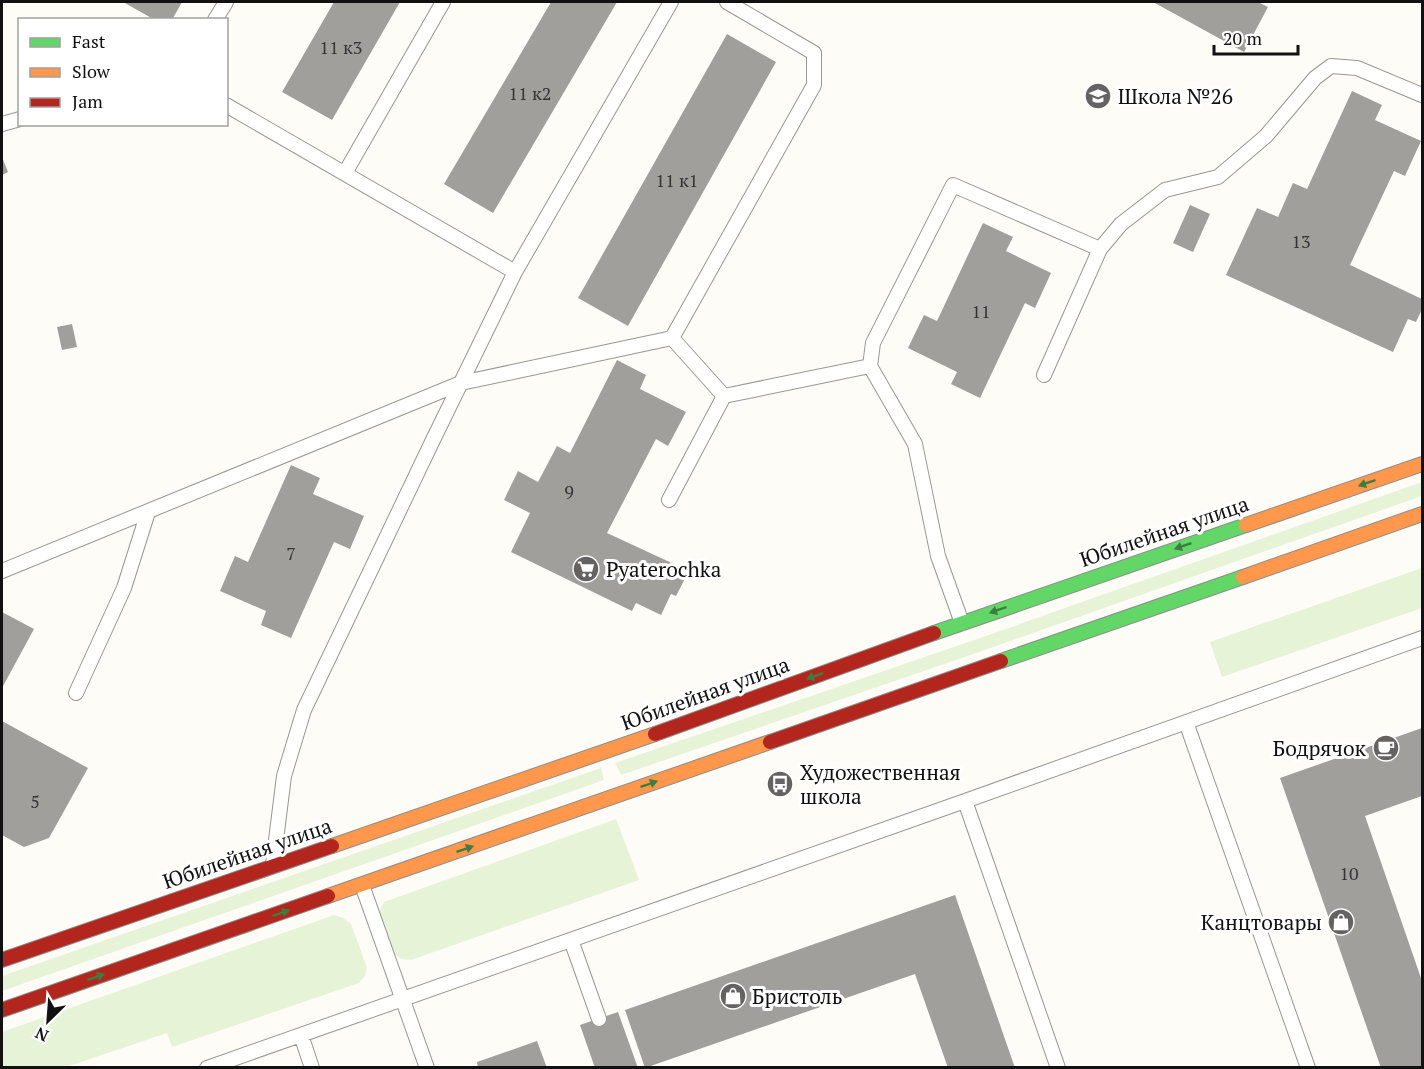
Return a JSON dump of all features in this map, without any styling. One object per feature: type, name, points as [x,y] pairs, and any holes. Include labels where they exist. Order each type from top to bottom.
[{"type":"main road","name":"Юбилейная улица","points":[[2,960],[601,753],[962,623],[1422,464]]},
{"type":"main road","points":[[2,1010],[1422,514]]},
{"type":"lane","points":[[216,18],[226,2]]},
{"type":"lane","points":[[345,173],[443,2]]},
{"type":"lane","points":[[273,867],[284,776],[304,710],[515,272],[671,2]]},
{"type":"lane","points":[[2,571],[461,383],[672,338],[814,85],[814,52],[727,2]]},
{"type":"lane","points":[[1044,375],[1100,249],[1121,224],[1165,190],[1218,177],[1266,136],[1315,78],[1331,66],[1357,68],[1422,95]]},
{"type":"lane","points":[[228,106],[515,272]]},
{"type":"lane","points":[[2,124],[18,120]]},
{"type":"lane","points":[[962,623],[938,556],[915,444],[870,366],[873,343],[953,185],[1100,249]]},
{"type":"lane","points":[[672,338],[724,396]]},
{"type":"lane","points":[[724,396],[870,366]]},
{"type":"lane","points":[[669,500],[724,396]]},
{"type":"lane","points":[[76,693],[124,588],[148,512]]},
{"type":"lane","points":[[207,1068],[1422,638]]},
{"type":"lane","points":[[1186,722],[1308,1068]]},
{"type":"lane","points":[[965,801],[1058,1068]]},
{"type":"lane","points":[[362,885],[427,1068]]},
{"type":"lane","points":[[571,940],[599,1019]]},
{"type":"lane","points":[[302,1035],[312,1068]]},
{"type":"green space","points":[[1422,482],[1422,496],[985,650],[621,775],[615,763],[983,637]]},
{"type":"green space","points":[[1422,568],[1422,608],[1222,677],[1210,642]]},
{"type":"green space","points":[[601,768],[604,780],[2,991],[2,976]]},
{"type":"green space","points":[[616,819],[639,880],[411,960],[401,959],[392,952],[379,919],[384,902]]},
{"type":"green space","points":[[334,915],[351,924],[367,968],[365,976],[359,983],[172,1047],[167,1033],[66,1067],[2,1067],[2,1032]]},
{"type":"building","points":[[123,2],[182,2],[173,18],[151,18]]},
{"type":"building","points":[[334,2],[400,2],[332,120],[282,92]]},
{"type":"building","points":[[551,2],[617,2],[493,213],[444,184]]},
{"type":"building","points":[[1153,2],[1258,2],[1268,7],[1244,52]]},
{"type":"building","points":[[727,34],[776,62],[628,326],[578,298]]},
{"type":"building","points":[[1352,91],[1382,105],[1375,120],[1421,141],[1405,176],[1394,171],[1350,265],[1422,299],[1422,309],[1416,322],[1408,319],[1393,352],[1226,275],[1257,208],[1278,217],[1293,183],[1307,189]]},
{"type":"building","points":[[2,157],[8,172],[2,175]]},
{"type":"building","points":[[1190,205],[1210,214],[1193,252],[1173,243]]},
{"type":"building","points":[[983,223],[1013,237],[1006,251],[1051,273],[1035,308],[1025,303],[980,398],[951,384],[957,372],[908,348],[924,315],[937,321]]},
{"type":"building","points":[[72,324],[77,347],[62,350],[57,327]]},
{"type":"building","points":[[617,360],[646,375],[640,389],[686,412],[668,446],[656,439],[607,533],[689,571],[676,596],[671,594],[661,615],[636,603],[632,611],[511,552],[530,513],[504,500],[518,471],[538,482],[557,446],[570,453]]},
{"type":"building","points":[[291,465],[320,478],[313,494],[364,516],[350,549],[334,542],[291,638],[261,625],[266,611],[220,591],[235,556],[248,562]]},
{"type":"building","points":[[2,612],[34,629],[2,688]]},
{"type":"building","points":[[2,721],[88,768],[49,838],[24,847],[2,835]]},
{"type":"building","points":[[1422,728],[1422,796],[1365,816],[1422,981],[1422,1068],[1381,1068],[1280,778]]},
{"type":"building","points":[[955,895],[1015,1068],[948,1068],[915,974],[645,1068],[625,1010]]},
{"type":"building","points":[[618,1012],[638,1068],[595,1068],[580,1025]]},
{"type":"building","points":[[537,1041],[547,1068],[478,1068],[477,1062]]},
{"type":"traffic: fast","points":[[934,633],[1246,525]]},
{"type":"traffic: fast","points":[[1001,661],[1243,577]]},
{"type":"traffic: slow","points":[[1246,525],[1422,464]]},
{"type":"traffic: slow","points":[[1243,577],[1422,514]]},
{"type":"traffic: slow","points":[[332,846],[655,734]]},
{"type":"traffic: slow","points":[[328,896],[770,742]]},
{"type":"traffic: jam","points":[[655,734],[934,633]]},
{"type":"traffic: jam","points":[[770,742],[1001,661]]},
{"type":"traffic: jam","points":[[2,960],[332,846]]},
{"type":"traffic: jam","points":[[2,1010],[328,896]]},
{"type":"place","name":"Школа №26","points":[[1098,96]]},
{"type":"place","name":"Pyaterochka","points":[[586,569]]},
{"type":"place","name":"Бодрячок","points":[[1386,748]]},
{"type":"place","name":"Художественная школа","points":[[780,784]]},
{"type":"place","name":"Канцтовары","points":[[1341,922]]},
{"type":"place","name":"Бристоль","points":[[733,996]]}]
